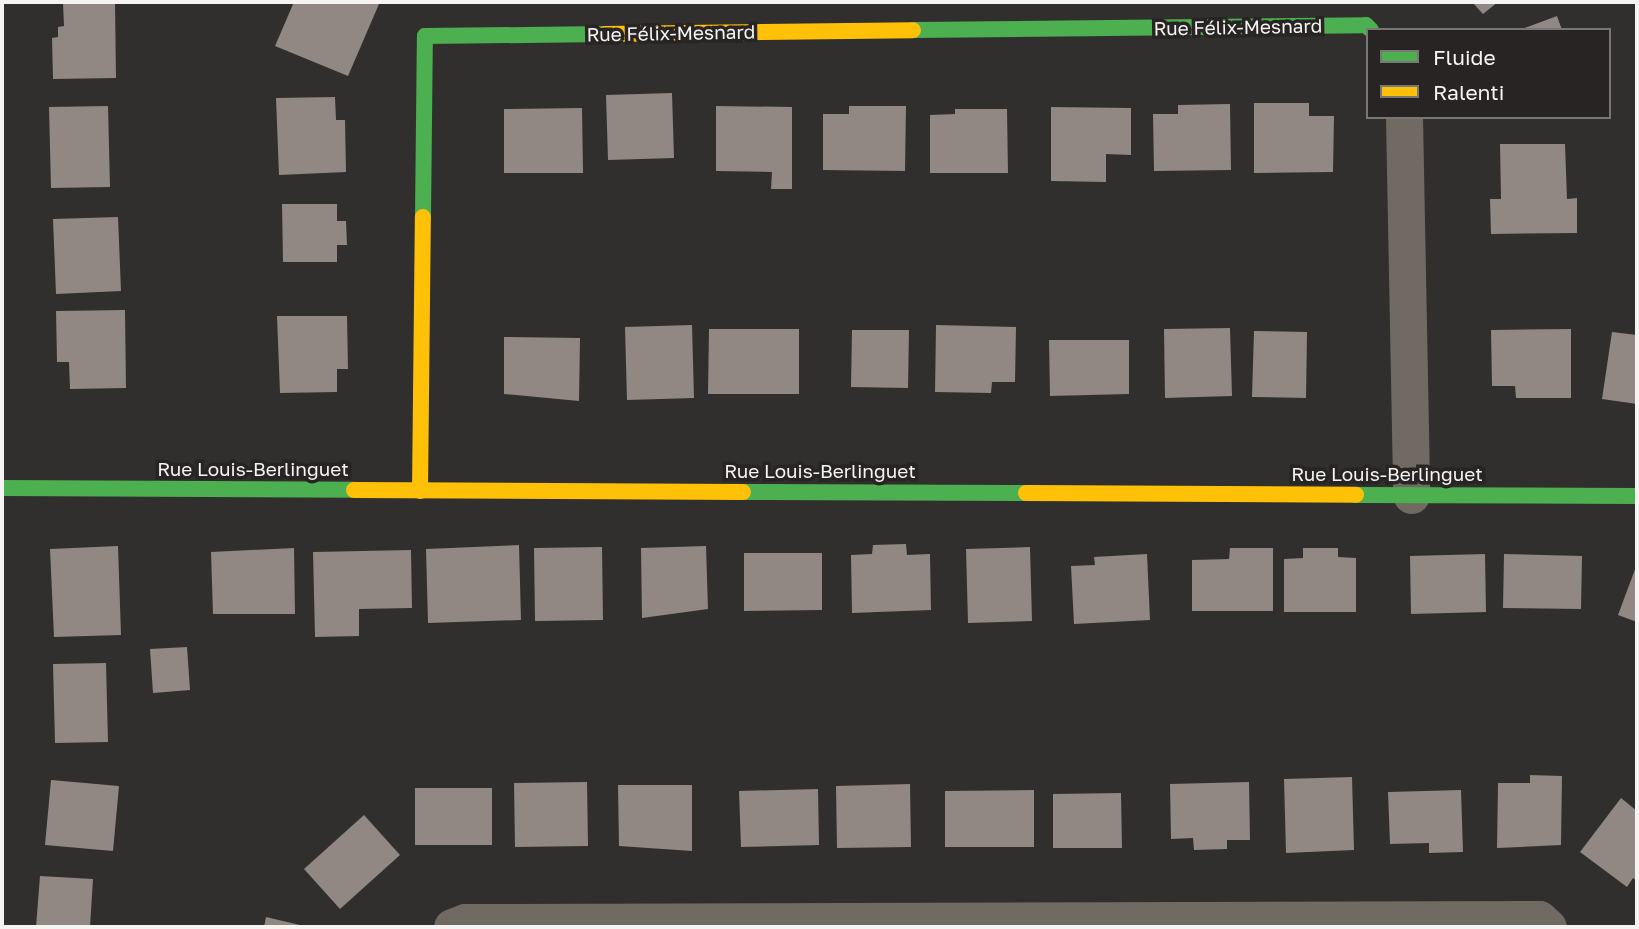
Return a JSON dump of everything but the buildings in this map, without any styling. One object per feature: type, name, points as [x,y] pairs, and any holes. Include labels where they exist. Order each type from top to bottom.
[{"type":"street","name":"Rue Félix-Mesnard","points":[[421,491],[425,36],[1366,25],[1369,28]]},
{"type":"street","points":[[1404,119],[1411,495]]},
{"type":"street","name":"Rue Louis-Berlinguet","points":[[2,488],[1637,496]]},
{"type":"street","points":[[452,927],[465,922],[1539,919],[1548,927]]},
{"type":"traffic: fast","points":[[913,30],[1366,25],[1369,28]]},
{"type":"traffic: fast","points":[[423,217],[425,36],[605,34]]},
{"type":"traffic: fast","points":[[2,488],[354,490]]},
{"type":"traffic: fast","points":[[743,492],[1026,493]]},
{"type":"traffic: fast","points":[[1356,495],[1637,496]]},
{"type":"traffic: slow","points":[[605,34],[913,30]]},
{"type":"traffic: slow","points":[[420,491],[423,217]]},
{"type":"traffic: slow","points":[[354,490],[743,492]]},
{"type":"traffic: slow","points":[[1026,493],[1356,495]]}]
